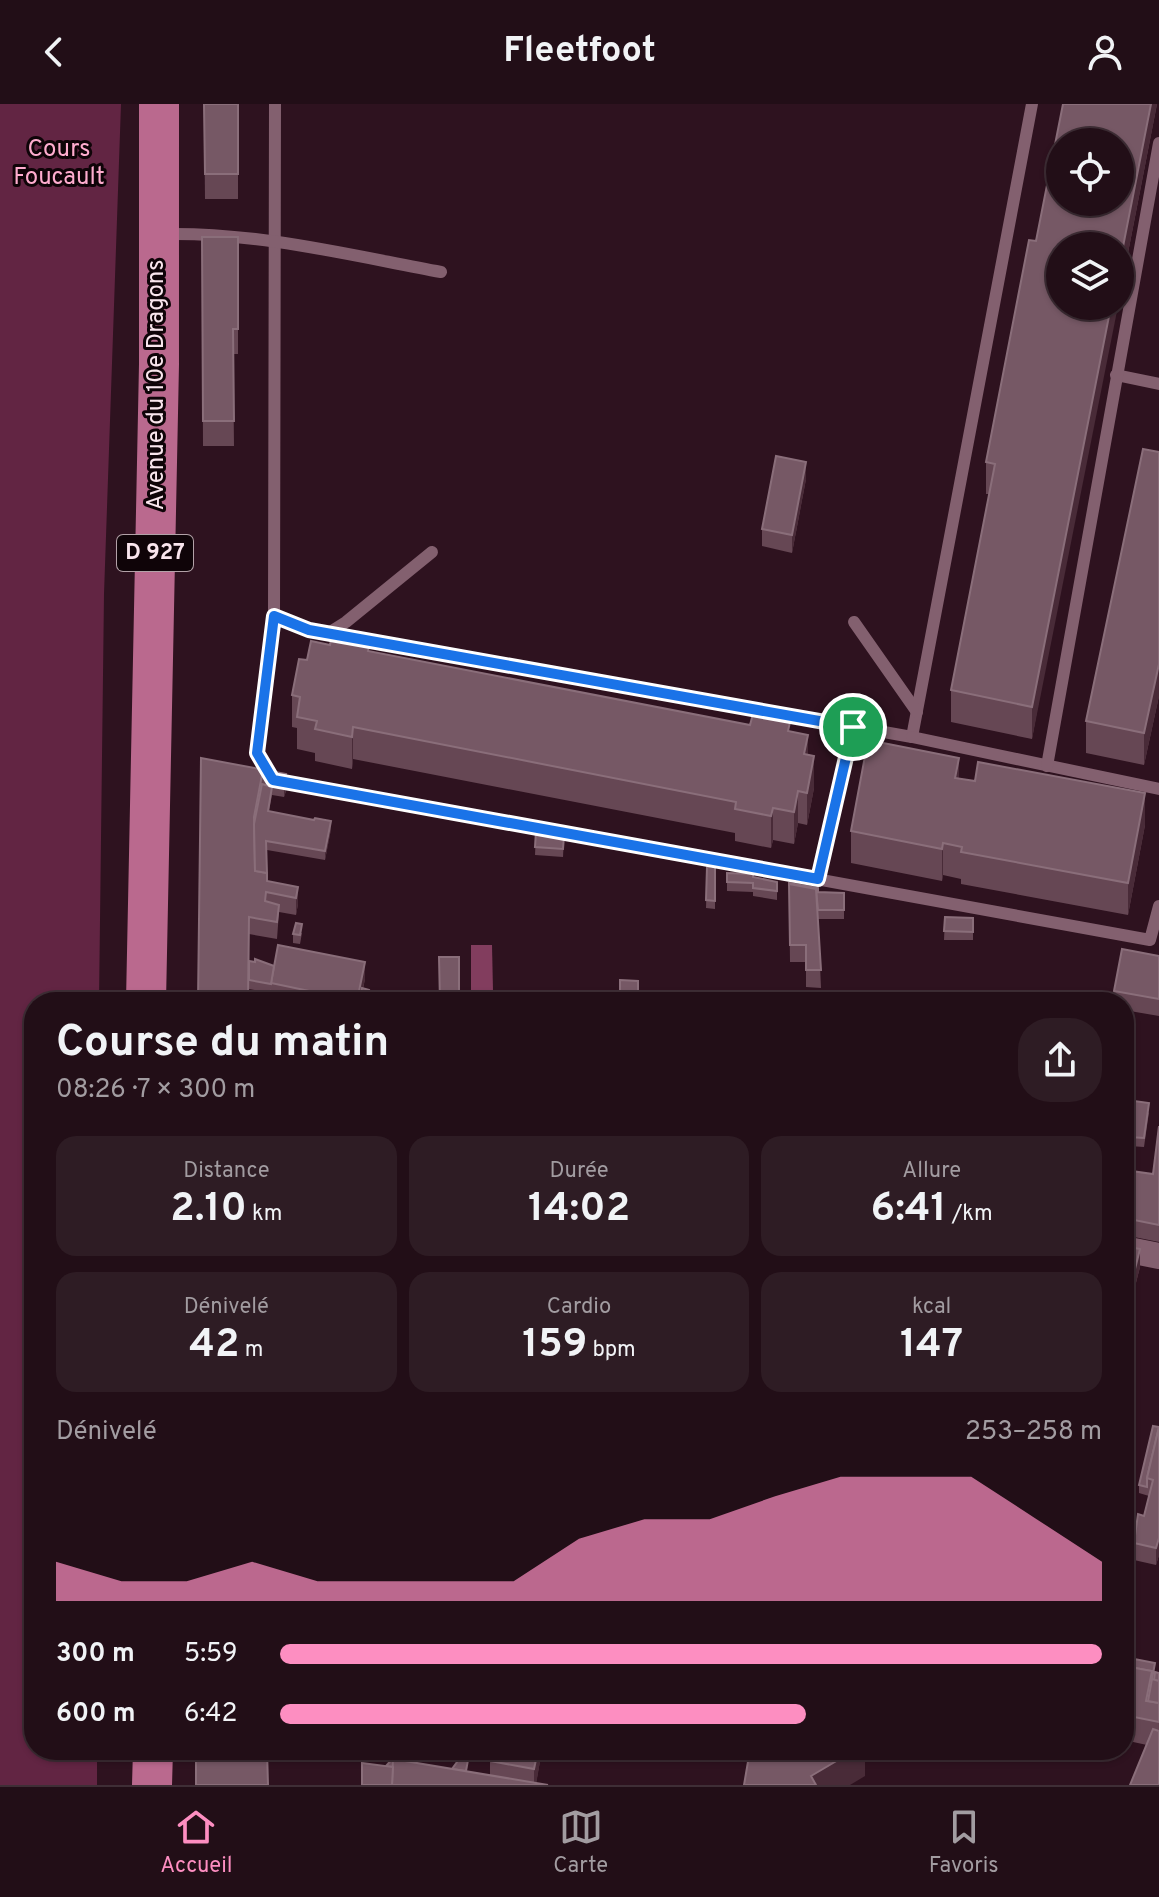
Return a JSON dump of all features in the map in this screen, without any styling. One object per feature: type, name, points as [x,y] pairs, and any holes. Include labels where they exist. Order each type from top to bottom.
[{"type":"main road","name":"Avenue du 10e Dragons","points":[[146,992],[158,394],[159,104]]},
{"type":"main road","points":[[152,1785],[153,1760]]},
{"type":"street","points":[[1134,1251],[1159,1256]]},
{"type":"lane","points":[[275,104],[274,616],[257,753],[273,780],[1150,940],[1159,906]]},
{"type":"lane","points":[[912,737],[1032,104]]},
{"type":"lane","points":[[1047,766],[1159,143]]},
{"type":"lane","points":[[158,234],[204,233],[274,242],[441,272]]},
{"type":"lane","points":[[1116,375],[1159,384]]},
{"type":"lane","points":[[327,634],[432,552]]},
{"type":"lane","points":[[274,616],[327,634],[912,737],[1159,789]]},
{"type":"lane","points":[[854,622],[917,712]]},
{"type":"lane","points":[[818,879],[853,727]]},
{"type":"green space","name":"Cours Foucault","points":[[0,104],[121,104],[104,594],[99,992],[24,992],[24,1760],[97,1760],[97,1785],[0,1785]]},
{"type":"shaded area","points":[[471,945],[492,945],[493,991],[471,992]]},
{"type":"building","points":[[204,104],[238,104],[238,174],[205,174]]},
{"type":"building","points":[[1063,104],[1151,104],[1134,191],[1134,128],[1058,128]]},
{"type":"building","points":[[1046,190],[1046,216],[1129,216],[1126,232],[1046,232],[1046,320],[1108,320],[1032,707],[951,690],[995,464],[986,462],[1029,240],[1036,241]]},
{"type":"building","points":[[202,237],[238,237],[238,329],[233,329],[234,421],[203,421]]},
{"type":"building","points":[[1143,449],[1159,452],[1159,664],[1144,733],[1086,721]]},
{"type":"building","points":[[776,456],[806,462],[792,535],[762,529]]},
{"type":"building","points":[[332,635],[370,642],[368,651],[750,725],[753,714],[790,722],[788,731],[808,735],[804,754],[814,756],[807,793],[798,791],[794,812],[773,808],[771,816],[735,809],[736,802],[353,727],[352,737],[315,729],[317,721],[297,717],[300,697],[292,695],[299,659],[307,660],[311,641],[330,645]]},
{"type":"building","points":[[868,740],[959,758],[955,778],[975,781],[978,762],[1145,793],[1128,883],[961,852],[962,847],[943,843],[942,849],[851,831]]},
{"type":"building","points":[[201,758],[286,774],[284,780],[262,775],[254,817],[255,871],[267,873],[267,881],[298,887],[296,898],[266,892],[265,901],[279,905],[277,922],[249,917],[248,992],[198,992]]},
{"type":"building","points":[[262,784],[272,787],[268,811],[331,821],[325,851],[266,841],[267,873],[255,871],[254,824]]},
{"type":"building","points":[[536,831],[564,836],[563,849],[535,847]]},
{"type":"building","points":[[715,865],[715,901],[706,900],[707,867]]},
{"type":"building","points":[[727,873],[753,874],[753,877],[777,882],[777,891],[753,888],[753,883],[727,882]]},
{"type":"building","points":[[789,883],[818,888],[818,892],[844,893],[844,910],[818,910],[816,889]]},
{"type":"building","points":[[789,884],[816,889],[821,970],[806,970],[806,945],[790,945]]},
{"type":"building","points":[[945,917],[973,918],[973,932],[944,931]]},
{"type":"building","points":[[296,923],[302,924],[300,935],[293,934]]},
{"type":"building","points":[[278,945],[365,962],[359,992],[314,992],[271,983]]},
{"type":"building","points":[[1122,949],[1159,956],[1159,999],[1134,995],[1134,992],[1114,991]]},
{"type":"building","points":[[439,957],[459,957],[459,992],[440,992]]},
{"type":"building","points":[[255,959],[274,966],[271,984],[249,980],[249,961],[255,962]]},
{"type":"building","points":[[620,980],[638,981],[638,992],[620,992]]},
{"type":"building","points":[[1134,1101],[1149,1103],[1144,1138],[1134,1137]]},
{"type":"building","points":[[1159,1126],[1159,1225],[1134,1220],[1134,1171],[1153,1174]]},
{"type":"building","points":[[1134,1248],[1140,1249],[1134,1273]]},
{"type":"building","points":[[1153,1426],[1159,1427],[1147,1487],[1139,1485]]},
{"type":"building","points":[[1159,1427],[1159,1538],[1156,1548],[1134,1543],[1138,1514],[1144,1516],[1153,1480],[1147,1478]]},
{"type":"building","points":[[1134,1659],[1155,1663],[1152,1679],[1152,1671],[1134,1668]]},
{"type":"building","points":[[1134,1668],[1152,1671],[1146,1701],[1159,1703],[1159,1722],[1134,1717]]},
{"type":"building","points":[[1152,1679],[1159,1681],[1159,1703],[1148,1701]]},
{"type":"building","points":[[1153,1729],[1159,1731],[1159,1785],[1130,1785]]},
{"type":"building","points":[[196,1760],[267,1760],[268,1785],[196,1785]]},
{"type":"building","points":[[393,1760],[399,1760],[548,1785],[392,1785]]},
{"type":"building","points":[[459,1760],[468,1760],[466,1771],[452,1769]]},
{"type":"building","points":[[490,1760],[536,1760],[534,1769]]},
{"type":"building","points":[[748,1760],[838,1760],[811,1776],[816,1785],[744,1785]]},
{"type":"building","points":[[362,1763],[393,1767],[392,1785],[362,1785]]},
{"type":"route","points":[[274,616],[309,630],[853,727],[818,879],[273,780],[257,753],[274,616]]}]
